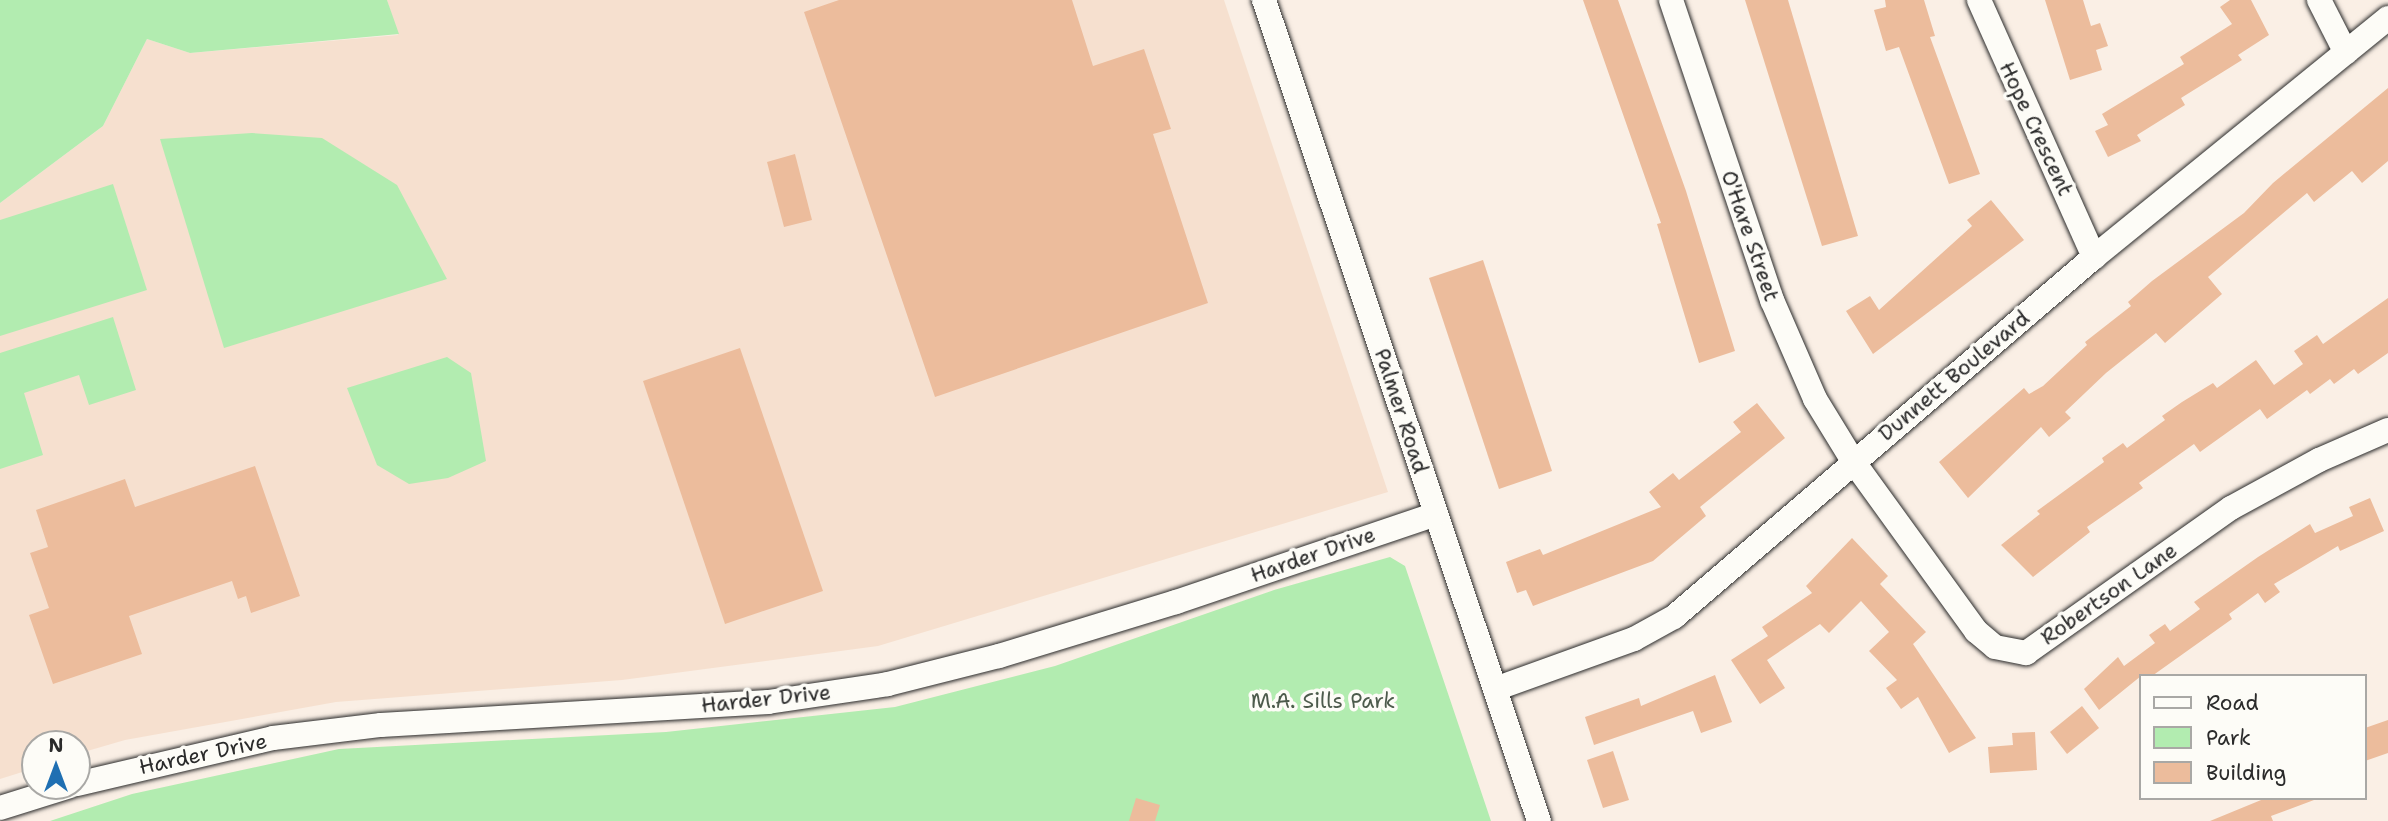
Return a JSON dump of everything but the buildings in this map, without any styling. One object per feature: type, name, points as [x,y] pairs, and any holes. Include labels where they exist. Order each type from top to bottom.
[{"type":"street","name":"Palmer Road","points":[[1264,0],[1539,821]]},
{"type":"street","name":"O'Hare Street","points":[[1671,0],[1772,300],[1815,399],[1853,461]]},
{"type":"street","name":"Hope Crescent","points":[[1979,0],[2094,257]]},
{"type":"street","points":[[2319,0],[2346,53]]},
{"type":"street","name":"Dunnett Boulevard","points":[[1494,689],[1633,639],[1674,617],[2094,257],[2388,18]]},
{"type":"street","name":"Robertson Lane","points":[[1853,461],[1976,631],[1995,647],[2026,653],[2231,508],[2319,460],[2388,430]]},
{"type":"street","name":"Harder Drive","points":[[91,781],[273,738],[381,725],[768,702],[888,684],[1163,606],[1436,514]]},
{"type":"street","points":[[0,808],[25,800]]},
{"type":"shaded area","points":[[387,0],[1224,0],[1388,492],[878,646],[622,680],[336,702],[125,740],[91,750],[91,730],[21,730],[21,772],[0,779],[0,203],[103,126],[147,39],[190,53],[398,35]]},
{"type":"green space","points":[[0,0],[387,0],[399,34],[190,53],[147,39],[103,126],[0,203]]},
{"type":"green space","points":[[252,133],[322,138],[397,185],[447,279],[224,348],[160,139]]},
{"type":"green space","points":[[113,184],[147,290],[0,336],[0,220]]},
{"type":"green space","points":[[113,317],[136,390],[89,405],[79,375],[24,393],[43,455],[0,469],[0,353]]},
{"type":"green space","points":[[447,357],[471,373],[486,461],[448,478],[409,484],[377,465],[347,388]]},
{"type":"green space","name":"M.A. Sills Park","points":[[1390,557],[1405,566],[1491,821],[50,821],[132,794],[339,749],[666,732],[895,707],[1055,666],[1274,590]]}]
